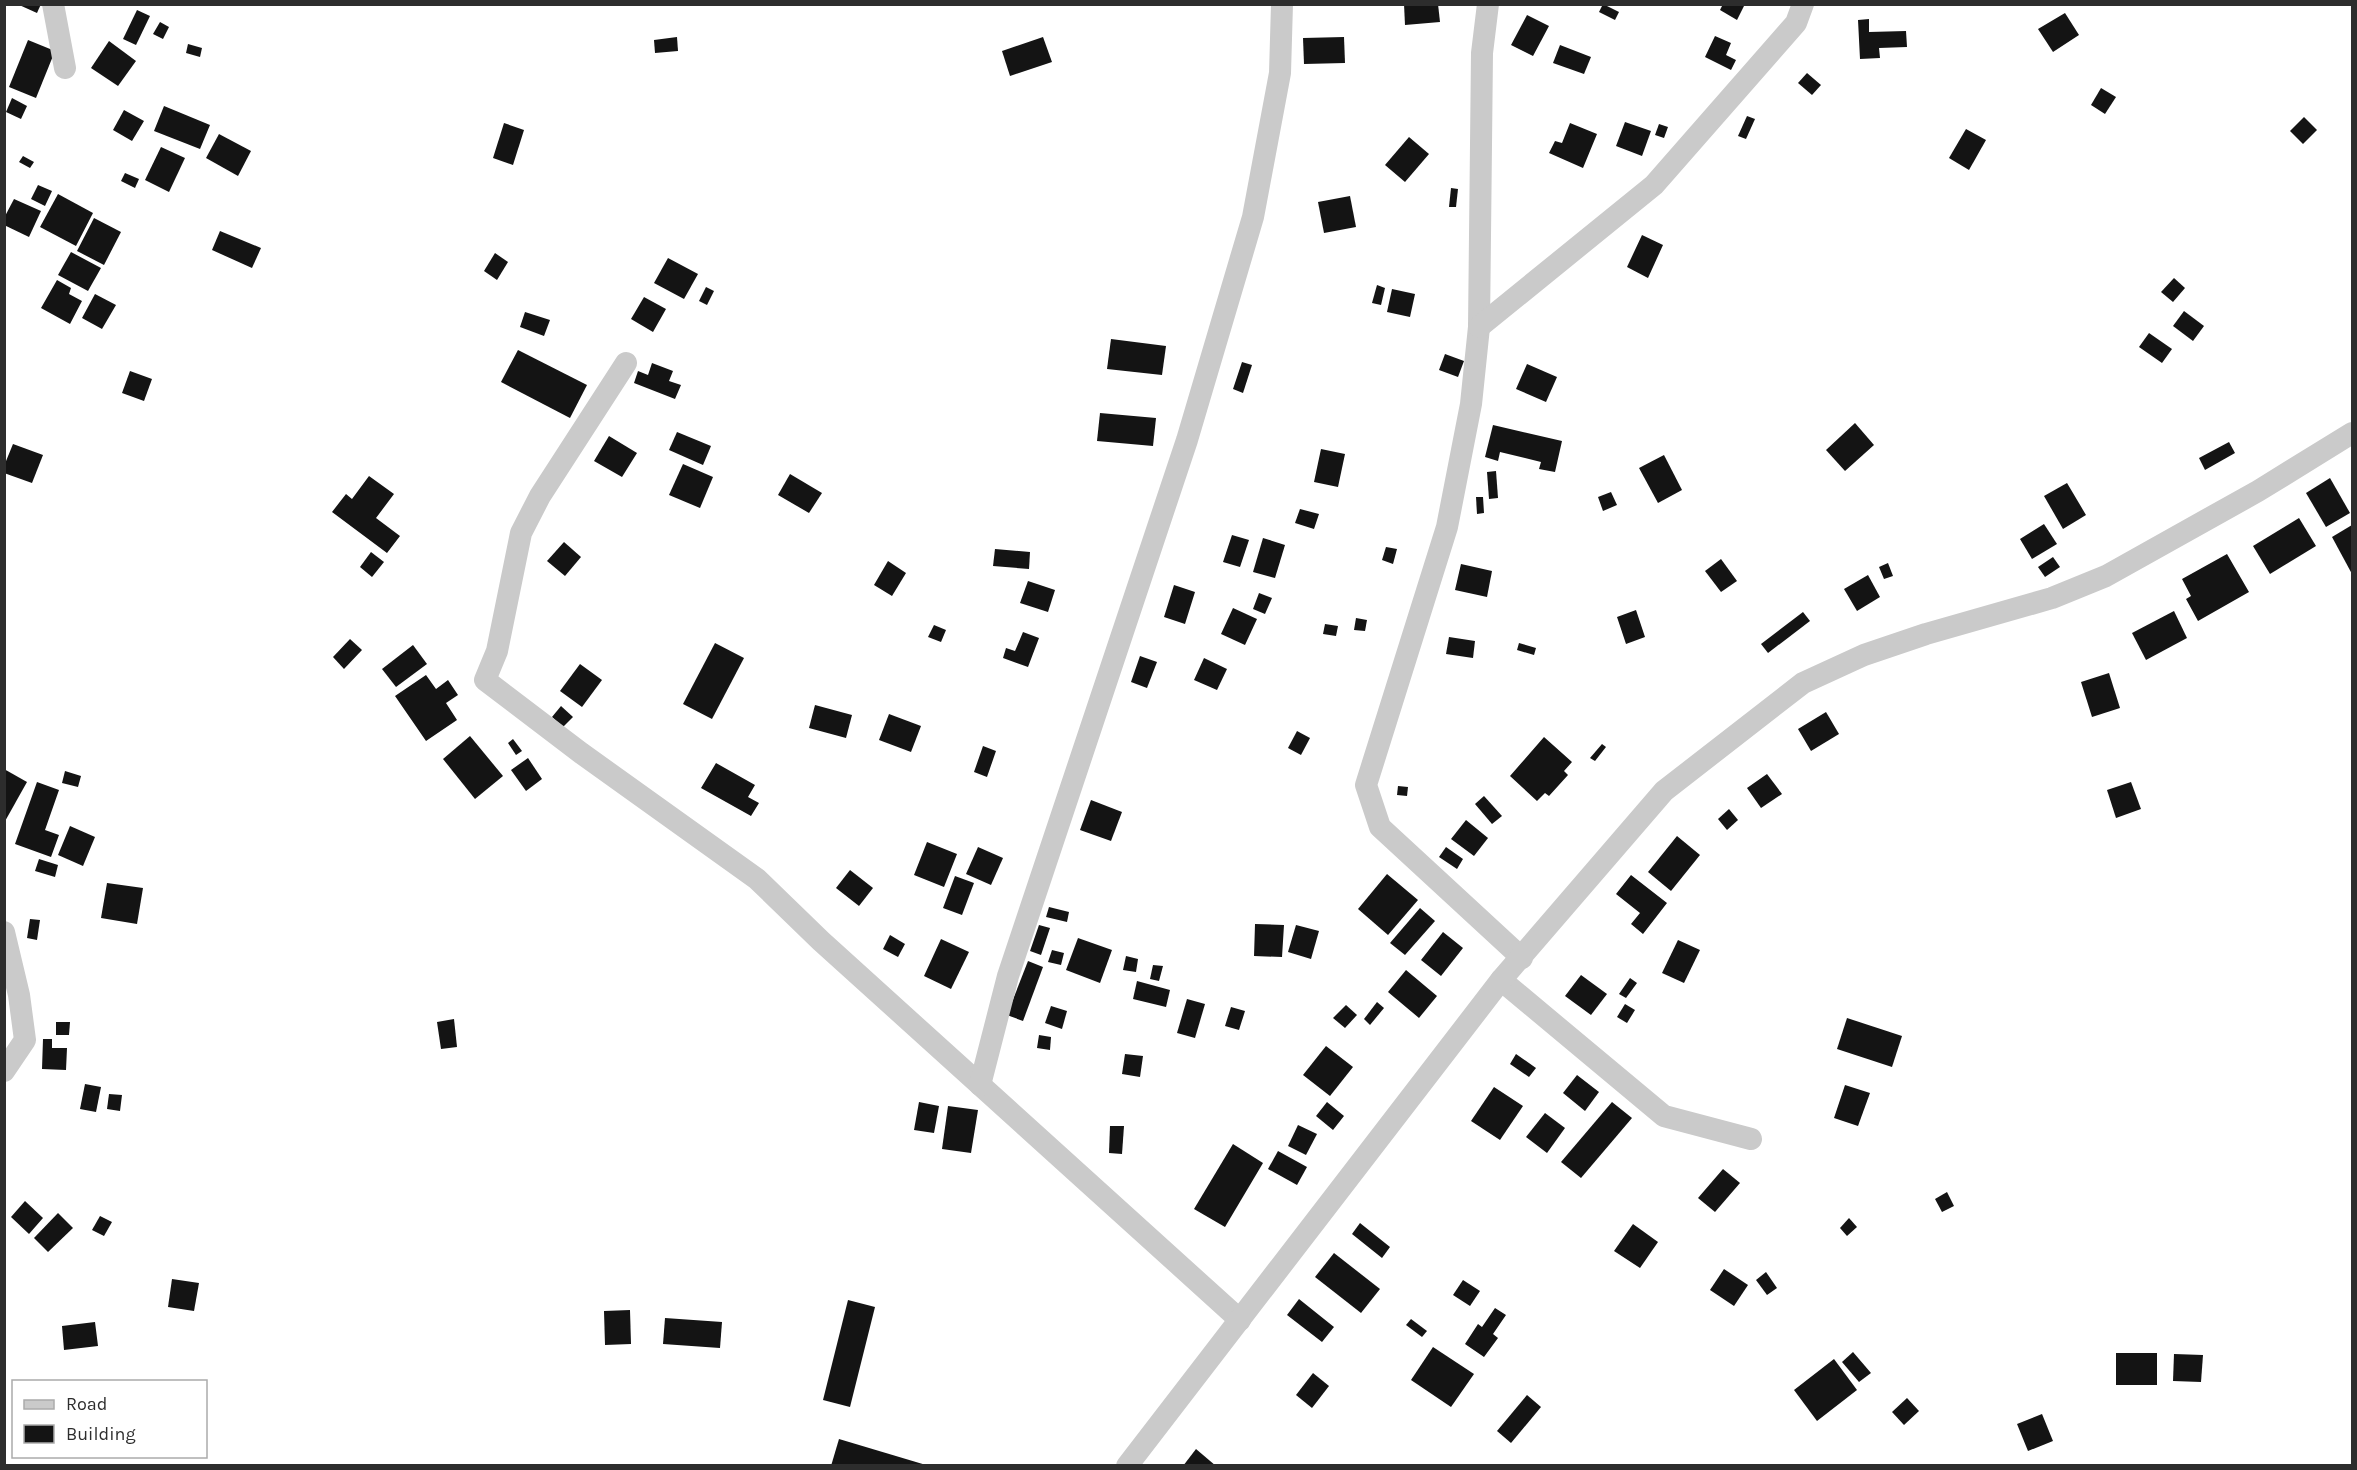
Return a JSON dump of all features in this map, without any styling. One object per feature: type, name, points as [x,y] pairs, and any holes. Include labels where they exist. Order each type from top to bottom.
[{"type":"street","points":[[53,4],[65,68]]},
{"type":"street","points":[[980,1085],[1008,976],[1187,440],[1252,217],[1280,73],[1282,4]]},
{"type":"street","points":[[1488,4],[1482,53],[1479,327],[1471,404],[1447,527],[1366,785],[1380,827],[1522,958]]},
{"type":"street","points":[[1479,327],[1654,185],[1796,23],[1803,4]]},
{"type":"street","points":[[626,363],[540,496],[521,533],[497,651],[485,680],[581,753],[757,879],[1240,1320]]},
{"type":"street","points":[[1127,1466],[1501,980],[1664,791],[1803,683],[1864,655],[1926,634],[2052,598],[2106,576],[2258,491],[2352,433]]},
{"type":"street","points":[[4,932],[19,995],[25,1040],[4,1071]]},
{"type":"street","points":[[1501,980],[1664,1116],[1751,1138]]},
{"type":"building","points":[[17,4],[41,4],[37,13]]},
{"type":"building","points":[[1404,4],[1438,4],[1440,22],[1405,25]]},
{"type":"building","points":[[1603,4],[1619,12],[1615,20],[1599,12]]},
{"type":"building","points":[[1723,4],[1745,4],[1737,20],[1720,10]]},
{"type":"building","points":[[137,10],[150,16],[136,45],[123,39]]},
{"type":"building","points":[[2065,13],[2079,35],[2053,52],[2038,29]]},
{"type":"building","points":[[1527,15],[1549,26],[1533,56],[1511,45]]},
{"type":"building","points":[[1869,19],[1869,32],[1906,31],[1907,47],[1879,48],[1880,58],[1860,59],[1858,20]]},
{"type":"building","points":[[160,22],[169,27],[163,39],[153,34]]},
{"type":"building","points":[[1715,36],[1731,43],[1726,55],[1736,60],[1731,70],[1705,57]]},
{"type":"building","points":[[677,37],[678,51],[655,53],[654,40]]},
{"type":"building","points":[[1043,37],[1052,62],[1010,76],[1002,51]]},
{"type":"building","points":[[1344,37],[1345,63],[1304,64],[1303,38]]},
{"type":"building","points":[[28,40],[55,51],[36,98],[9,87]]},
{"type":"building","points":[[109,41],[136,61],[118,86],[91,68]]},
{"type":"building","points":[[188,44],[202,48],[200,57],[186,53]]},
{"type":"building","points":[[1560,45],[1591,57],[1584,74],[1553,63]]},
{"type":"building","points":[[1807,73],[1821,85],[1812,95],[1798,83]]},
{"type":"building","points":[[2101,88],[2116,97],[2105,114],[2091,105]]},
{"type":"building","points":[[12,98],[27,106],[21,119],[6,112]]},
{"type":"building","points":[[164,106],[210,125],[200,149],[154,131]]},
{"type":"building","points":[[124,110],[144,121],[132,141],[113,130]]},
{"type":"building","points":[[1747,116],[1755,119],[1746,139],[1738,136]]},
{"type":"building","points":[[2304,117],[2317,130],[2303,144],[2290,131]]},
{"type":"building","points":[[1625,122],[1651,131],[1642,156],[1616,146]]},
{"type":"building","points":[[504,123],[524,130],[513,165],[493,158]]},
{"type":"building","points":[[1570,123],[1597,134],[1583,168],[1549,153],[1555,141],[1562,143]]},
{"type":"building","points":[[1659,124],[1668,127],[1664,138],[1655,135]]},
{"type":"building","points":[[1966,129],[1986,140],[1969,170],[1949,158]]},
{"type":"building","points":[[219,134],[251,151],[238,176],[206,158]]},
{"type":"building","points":[[1409,137],[1429,154],[1405,182],[1385,165]]},
{"type":"building","points":[[161,147],[185,158],[169,192],[145,180]]},
{"type":"building","points":[[23,156],[34,162],[30,168],[19,162]]},
{"type":"building","points":[[125,173],[139,179],[135,188],[121,181]]},
{"type":"building","points":[[38,185],[52,191],[45,206],[31,199]]},
{"type":"building","points":[[1451,188],[1458,189],[1456,207],[1449,207]]},
{"type":"building","points":[[58,194],[93,213],[76,246],[40,227]]},
{"type":"building","points":[[1350,196],[1356,227],[1324,233],[1318,202]]},
{"type":"building","points":[[14,199],[41,211],[29,237],[4,225],[4,218]]},
{"type":"building","points":[[94,218],[121,232],[104,265],[77,251]]},
{"type":"building","points":[[220,231],[261,248],[252,268],[212,250]]},
{"type":"building","points":[[1642,235],[1663,245],[1648,278],[1627,267]]},
{"type":"building","points":[[71,252],[101,268],[88,291],[58,275]]},
{"type":"building","points":[[495,253],[508,262],[497,280],[484,271]]},
{"type":"building","points":[[668,258],[698,274],[684,299],[654,283]]},
{"type":"building","points":[[2174,278],[2185,288],[2173,302],[2161,292]]},
{"type":"building","points":[[57,280],[71,288],[69,294],[82,301],[70,324],[41,308]]},
{"type":"building","points":[[1377,285],[1385,288],[1381,305],[1372,303]]},
{"type":"building","points":[[706,287],[714,291],[707,305],[699,301]]},
{"type":"building","points":[[1392,289],[1415,294],[1410,317],[1387,312]]},
{"type":"building","points":[[95,294],[116,305],[102,329],[82,318]]},
{"type":"building","points":[[644,297],[666,309],[653,332],[631,319]]},
{"type":"building","points":[[2184,311],[2204,326],[2193,341],[2173,326]]},
{"type":"building","points":[[525,312],[550,320],[544,336],[520,327]]},
{"type":"building","points":[[2149,333],[2172,349],[2162,363],[2139,347]]},
{"type":"building","points":[[1111,339],[1166,346],[1162,375],[1107,369]]},
{"type":"building","points":[[518,350],[587,385],[570,418],[501,382]]},
{"type":"building","points":[[1445,354],[1464,361],[1458,377],[1439,370]]},
{"type":"building","points":[[1242,362],[1252,365],[1243,393],[1233,389]]},
{"type":"building","points":[[652,363],[673,371],[669,381],[681,385],[675,399],[634,383],[638,371],[648,375]]},
{"type":"building","points":[[1527,364],[1557,377],[1546,402],[1516,389]]},
{"type":"building","points":[[130,371],[152,379],[144,401],[122,393]]},
{"type":"building","points":[[1100,413],[1156,418],[1153,446],[1097,441]]},
{"type":"building","points":[[1855,423],[1874,445],[1845,471],[1826,450]]},
{"type":"building","points":[[1493,425],[1562,441],[1555,472],[1539,469],[1541,462],[1500,452],[1498,461],[1485,457]]},
{"type":"building","points":[[677,432],[711,446],[703,465],[669,450]]},
{"type":"building","points":[[609,436],[637,453],[622,477],[594,461]]},
{"type":"building","points":[[2229,442],[2235,453],[2205,470],[2199,458]]},
{"type":"building","points":[[13,444],[43,455],[32,483],[4,473],[4,466]]},
{"type":"building","points":[[1321,449],[1345,454],[1338,487],[1314,482]]},
{"type":"building","points":[[1664,455],[1682,490],[1658,503],[1639,468]]},
{"type":"building","points":[[683,464],[713,477],[700,508],[669,495]]},
{"type":"building","points":[[1496,471],[1498,498],[1489,499],[1487,472]]},
{"type":"building","points":[[790,474],[822,493],[809,513],[778,495]]},
{"type":"building","points":[[369,476],[394,494],[376,518],[400,536],[387,553],[332,512],[346,494],[352,499]]},
{"type":"building","points":[[2330,478],[2350,513],[2326,527],[2306,493]]},
{"type":"building","points":[[2067,483],[2086,515],[2063,529],[2044,496]]},
{"type":"building","points":[[1611,492],[1617,505],[1603,511],[1598,497]]},
{"type":"building","points":[[1476,497],[1483,497],[1484,513],[1477,514]]},
{"type":"building","points":[[1300,509],[1319,514],[1314,529],[1295,523]]},
{"type":"building","points":[[2299,518],[2316,546],[2270,574],[2253,546]]},
{"type":"building","points":[[2044,524],[2057,544],[2032,559],[2020,539]]},
{"type":"building","points":[[2352,525],[2352,574],[2332,537]]},
{"type":"building","points":[[1232,535],[1249,540],[1240,567],[1223,562]]},
{"type":"building","points":[[1263,538],[1285,545],[1275,578],[1253,572]]},
{"type":"building","points":[[564,542],[581,557],[565,576],[547,561]]},
{"type":"building","points":[[1386,547],[1397,549],[1393,564],[1382,560]]},
{"type":"building","points":[[995,549],[1030,552],[1029,569],[993,566]]},
{"type":"building","points":[[371,552],[384,562],[372,577],[360,567]]},
{"type":"building","points":[[2227,554],[2249,592],[2198,621],[2186,599],[2191,596],[2182,579]]},
{"type":"building","points":[[2053,557],[2060,567],[2045,577],[2038,567]]},
{"type":"building","points":[[1721,559],[1737,581],[1721,592],[1705,571]]},
{"type":"building","points":[[888,561],[906,573],[892,596],[874,585]]},
{"type":"building","points":[[1888,563],[1893,576],[1884,579],[1879,567]]},
{"type":"building","points":[[1461,564],[1492,571],[1487,597],[1455,590]]},
{"type":"building","points":[[1868,575],[1880,597],[1857,611],[1844,589]]},
{"type":"building","points":[[1028,581],[1055,590],[1048,612],[1020,603]]},
{"type":"building","points":[[1174,585],[1195,592],[1185,624],[1164,617]]},
{"type":"building","points":[[1259,593],[1272,598],[1265,614],[1253,609]]},
{"type":"building","points":[[1233,608],[1257,619],[1245,645],[1221,634]]},
{"type":"building","points":[[1636,610],[1645,637],[1626,644],[1617,617]]},
{"type":"building","points":[[2174,611],[2187,638],[2146,660],[2132,633]]},
{"type":"building","points":[[1803,612],[1810,621],[1768,653],[1761,644]]},
{"type":"building","points":[[1356,618],[1367,620],[1365,631],[1354,630]]},
{"type":"building","points":[[1325,624],[1338,626],[1336,636],[1323,634]]},
{"type":"building","points":[[934,625],[946,630],[941,642],[928,637]]},
{"type":"building","points":[[1023,632],[1039,638],[1028,667],[1003,658],[1006,648],[1015,651]]},
{"type":"building","points":[[1449,637],[1475,641],[1473,658],[1446,654]]},
{"type":"building","points":[[350,639],[362,650],[344,669],[333,657]]},
{"type":"building","points":[[715,643],[744,658],[712,719],[683,704]]},
{"type":"building","points":[[1519,643],[1536,648],[1534,655],[1517,650]]},
{"type":"building","points":[[413,645],[427,664],[396,687],[382,669]]},
{"type":"building","points":[[1140,656],[1157,662],[1147,688],[1131,682]]},
{"type":"building","points":[[1204,658],[1227,669],[1217,690],[1194,680]]},
{"type":"building","points":[[580,664],[602,680],[582,707],[560,691]]},
{"type":"building","points":[[2109,673],[2120,708],[2092,717],[2081,682]]},
{"type":"building","points":[[426,675],[436,689],[448,680],[458,695],[446,703],[457,720],[426,741],[395,696]]},
{"type":"building","points":[[815,705],[852,715],[846,738],[809,728]]},
{"type":"building","points":[[561,706],[573,717],[563,727],[552,717]]},
{"type":"building","points":[[1826,712],[1839,734],[1811,751],[1798,729]]},
{"type":"building","points":[[889,714],[921,726],[911,752],[879,740]]},
{"type":"building","points":[[1297,731],[1310,738],[1301,755],[1288,748]]},
{"type":"building","points":[[470,736],[503,776],[475,799],[443,759]]},
{"type":"building","points":[[1544,737],[1572,762],[1564,771],[1568,775],[1549,796],[1545,793],[1537,801],[1510,776]]},
{"type":"building","points":[[513,739],[522,751],[516,755],[508,743]]},
{"type":"building","points":[[1602,744],[1606,747],[1595,761],[1590,758]]},
{"type":"building","points":[[983,746],[996,751],[987,777],[974,772]]},
{"type":"building","points":[[528,758],[542,779],[526,791],[511,770]]},
{"type":"building","points":[[716,763],[755,785],[748,797],[759,803],[751,816],[701,788]]},
{"type":"building","points":[[4,769],[27,782],[4,823]]},
{"type":"building","points":[[65,771],[81,776],[78,787],[62,783]]},
{"type":"building","points":[[1767,774],[1782,794],[1761,808],[1747,788]]},
{"type":"building","points":[[37,782],[59,790],[45,830],[59,835],[51,857],[15,844]]},
{"type":"building","points":[[2131,782],[2141,809],[2116,818],[2107,790]]},
{"type":"building","points":[[1398,786],[1408,787],[1407,796],[1397,795]]},
{"type":"building","points":[[1484,796],[1502,816],[1492,824],[1475,804]]},
{"type":"building","points":[[1091,800],[1122,812],[1111,841],[1080,830]]},
{"type":"building","points":[[1729,809],[1738,820],[1727,830],[1718,819]]},
{"type":"building","points":[[1466,820],[1488,838],[1474,856],[1451,839]]},
{"type":"building","points":[[70,826],[95,837],[83,866],[58,855]]},
{"type":"building","points":[[1677,836],[1700,855],[1671,891],[1648,872]]},
{"type":"building","points":[[927,842],[957,854],[944,887],[914,875]]},
{"type":"building","points":[[978,847],[1003,858],[991,885],[966,874]]},
{"type":"building","points":[[1446,847],[1463,859],[1457,869],[1439,857]]},
{"type":"building","points":[[39,859],[58,865],[55,877],[35,871]]},
{"type":"building","points":[[850,870],[873,888],[859,906],[836,888]]},
{"type":"building","points":[[1387,874],[1418,900],[1388,935],[1358,909]]},
{"type":"building","points":[[1631,875],[1667,903],[1643,934],[1631,924],[1640,913],[1616,894]]},
{"type":"building","points":[[955,876],[974,883],[962,915],[943,908]]},
{"type":"building","points":[[107,883],[143,888],[137,924],[101,918]]},
{"type":"building","points":[[1049,907],[1069,912],[1067,922],[1046,917]]},
{"type":"building","points":[[1420,908],[1435,921],[1405,955],[1390,943]]},
{"type":"building","points":[[30,919],[40,920],[37,940],[27,938]]},
{"type":"building","points":[[1255,924],[1284,925],[1282,957],[1254,956]]},
{"type":"building","points":[[1039,925],[1050,928],[1041,955],[1030,951]]},
{"type":"building","points":[[1296,925],[1319,931],[1311,959],[1288,952]]},
{"type":"building","points":[[1443,932],[1463,948],[1441,976],[1421,960]]},
{"type":"building","points":[[890,935],[905,944],[898,957],[883,949]]},
{"type":"building","points":[[1078,938],[1112,950],[1100,983],[1066,970]]},
{"type":"building","points":[[941,939],[969,952],[951,989],[924,976]]},
{"type":"building","points":[[1678,940],[1700,950],[1684,983],[1662,973]]},
{"type":"building","points":[[1052,950],[1064,953],[1061,965],[1048,962]]},
{"type":"building","points":[[1126,956],[1138,959],[1136,972],[1123,970]]},
{"type":"building","points":[[1028,961],[1043,967],[1023,1021],[1007,1015]]},
{"type":"building","points":[[1153,965],[1163,966],[1159,981],[1150,979]]},
{"type":"building","points":[[1406,970],[1437,996],[1419,1018],[1388,992]]},
{"type":"building","points":[[1581,975],[1607,994],[1591,1015],[1565,996]]},
{"type":"building","points":[[1630,978],[1637,983],[1626,998],[1619,994]]},
{"type":"building","points":[[1137,981],[1170,990],[1166,1007],[1133,999]]},
{"type":"building","points":[[1187,999],[1205,1004],[1195,1038],[1177,1033]]},
{"type":"building","points":[[1377,1002],[1384,1008],[1370,1025],[1364,1019]]},
{"type":"building","points":[[1625,1004],[1635,1010],[1627,1023],[1617,1017]]},
{"type":"building","points":[[1346,1005],[1357,1015],[1345,1028],[1333,1018]]},
{"type":"building","points":[[1051,1006],[1067,1011],[1062,1029],[1045,1023]]},
{"type":"building","points":[[1231,1007],[1245,1011],[1239,1030],[1225,1026]]},
{"type":"building","points":[[1847,1018],[1902,1036],[1892,1067],[1837,1049]]},
{"type":"building","points":[[454,1019],[457,1047],[441,1049],[437,1022]]},
{"type":"building","points":[[56,1022],[70,1022],[69,1035],[56,1035]]},
{"type":"building","points":[[1039,1035],[1051,1037],[1050,1050],[1037,1048]]},
{"type":"building","points":[[43,1039],[52,1039],[52,1048],[67,1048],[66,1070],[42,1069]]},
{"type":"building","points":[[1326,1046],[1353,1067],[1330,1096],[1303,1075]]},
{"type":"building","points":[[1125,1054],[1143,1056],[1140,1077],[1122,1074]]},
{"type":"building","points":[[1516,1054],[1536,1068],[1529,1077],[1510,1064]]},
{"type":"building","points":[[1577,1075],[1599,1092],[1585,1111],[1563,1093]]},
{"type":"building","points":[[85,1084],[101,1087],[96,1112],[80,1109]]},
{"type":"building","points":[[1845,1085],[1870,1093],[1858,1126],[1834,1118]]},
{"type":"building","points":[[1494,1087],[1523,1106],[1500,1140],[1471,1121]]},
{"type":"building","points":[[109,1094],[122,1095],[120,1111],[107,1109]]},
{"type":"building","points":[[919,1102],[939,1106],[934,1133],[914,1130]]},
{"type":"building","points":[[1327,1102],[1344,1116],[1333,1130],[1316,1116]]},
{"type":"building","points":[[1612,1102],[1632,1118],[1581,1178],[1561,1162]]},
{"type":"building","points":[[948,1106],[978,1110],[971,1153],[942,1149]]},
{"type":"building","points":[[1545,1113],[1565,1128],[1547,1153],[1526,1137]]},
{"type":"building","points":[[1298,1125],[1317,1134],[1306,1155],[1288,1146]]},
{"type":"building","points":[[1110,1126],[1124,1126],[1122,1154],[1109,1153]]},
{"type":"building","points":[[1233,1144],[1263,1163],[1225,1227],[1194,1209]]},
{"type":"building","points":[[1278,1151],[1307,1167],[1297,1185],[1268,1169]]},
{"type":"building","points":[[1723,1169],[1740,1183],[1715,1212],[1698,1198]]},
{"type":"building","points":[[1947,1192],[1954,1206],[1942,1212],[1935,1199]]},
{"type":"building","points":[[25,1201],[43,1218],[29,1234],[11,1217]]},
{"type":"building","points":[[58,1213],[73,1228],[48,1252],[34,1238]]},
{"type":"building","points":[[100,1216],[112,1222],[104,1236],[92,1230]]},
{"type":"building","points":[[1849,1218],[1857,1227],[1847,1236],[1840,1228]]},
{"type":"building","points":[[1360,1223],[1390,1247],[1382,1258],[1352,1234]]},
{"type":"building","points":[[1633,1224],[1658,1242],[1640,1268],[1614,1251]]},
{"type":"building","points":[[1334,1253],[1380,1289],[1361,1313],[1315,1277]]},
{"type":"building","points":[[1724,1269],[1748,1285],[1734,1306],[1710,1290]]},
{"type":"building","points":[[1766,1272],[1777,1288],[1767,1295],[1756,1280]]},
{"type":"building","points":[[172,1279],[199,1283],[194,1311],[168,1307]]},
{"type":"building","points":[[1463,1280],[1480,1291],[1470,1306],[1453,1295]]},
{"type":"building","points":[[1299,1299],[1334,1327],[1322,1342],[1287,1315]]},
{"type":"building","points":[[848,1300],[875,1307],[850,1407],[823,1400]]},
{"type":"building","points":[[1495,1308],[1506,1315],[1493,1334],[1498,1338],[1484,1357],[1465,1344],[1478,1324],[1482,1327]]},
{"type":"building","points":[[630,1310],[631,1344],[605,1345],[604,1311]]},
{"type":"building","points":[[665,1318],[722,1322],[720,1348],[663,1344]]},
{"type":"building","points":[[1411,1319],[1427,1331],[1422,1337],[1406,1325]]},
{"type":"building","points":[[95,1322],[98,1346],[64,1350],[62,1326]]},
{"type":"building","points":[[1433,1347],[1474,1374],[1451,1407],[1411,1380]]},
{"type":"building","points":[[1853,1352],[1871,1373],[1859,1382],[1842,1362]]},
{"type":"building","points":[[2116,1353],[2157,1353],[2157,1385],[2116,1385]]},
{"type":"building","points":[[2174,1354],[2203,1355],[2201,1382],[2173,1381]]},
{"type":"building","points":[[1834,1359],[1857,1390],[1817,1421],[1794,1390]]},
{"type":"building","points":[[1313,1373],[1329,1386],[1312,1408],[1296,1395]]},
{"type":"building","points":[[1527,1395],[1541,1407],[1511,1443],[1497,1431]]},
{"type":"building","points":[[1907,1398],[1919,1411],[1904,1425],[1892,1412]]},
{"type":"building","points":[[2042,1414],[2053,1441],[2028,1451],[2017,1424]]},
{"type":"building","points":[[839,1439],[926,1465],[926,1466],[831,1466]]},
{"type":"building","points":[[1196,1449],[1216,1466],[1183,1466]]}]
